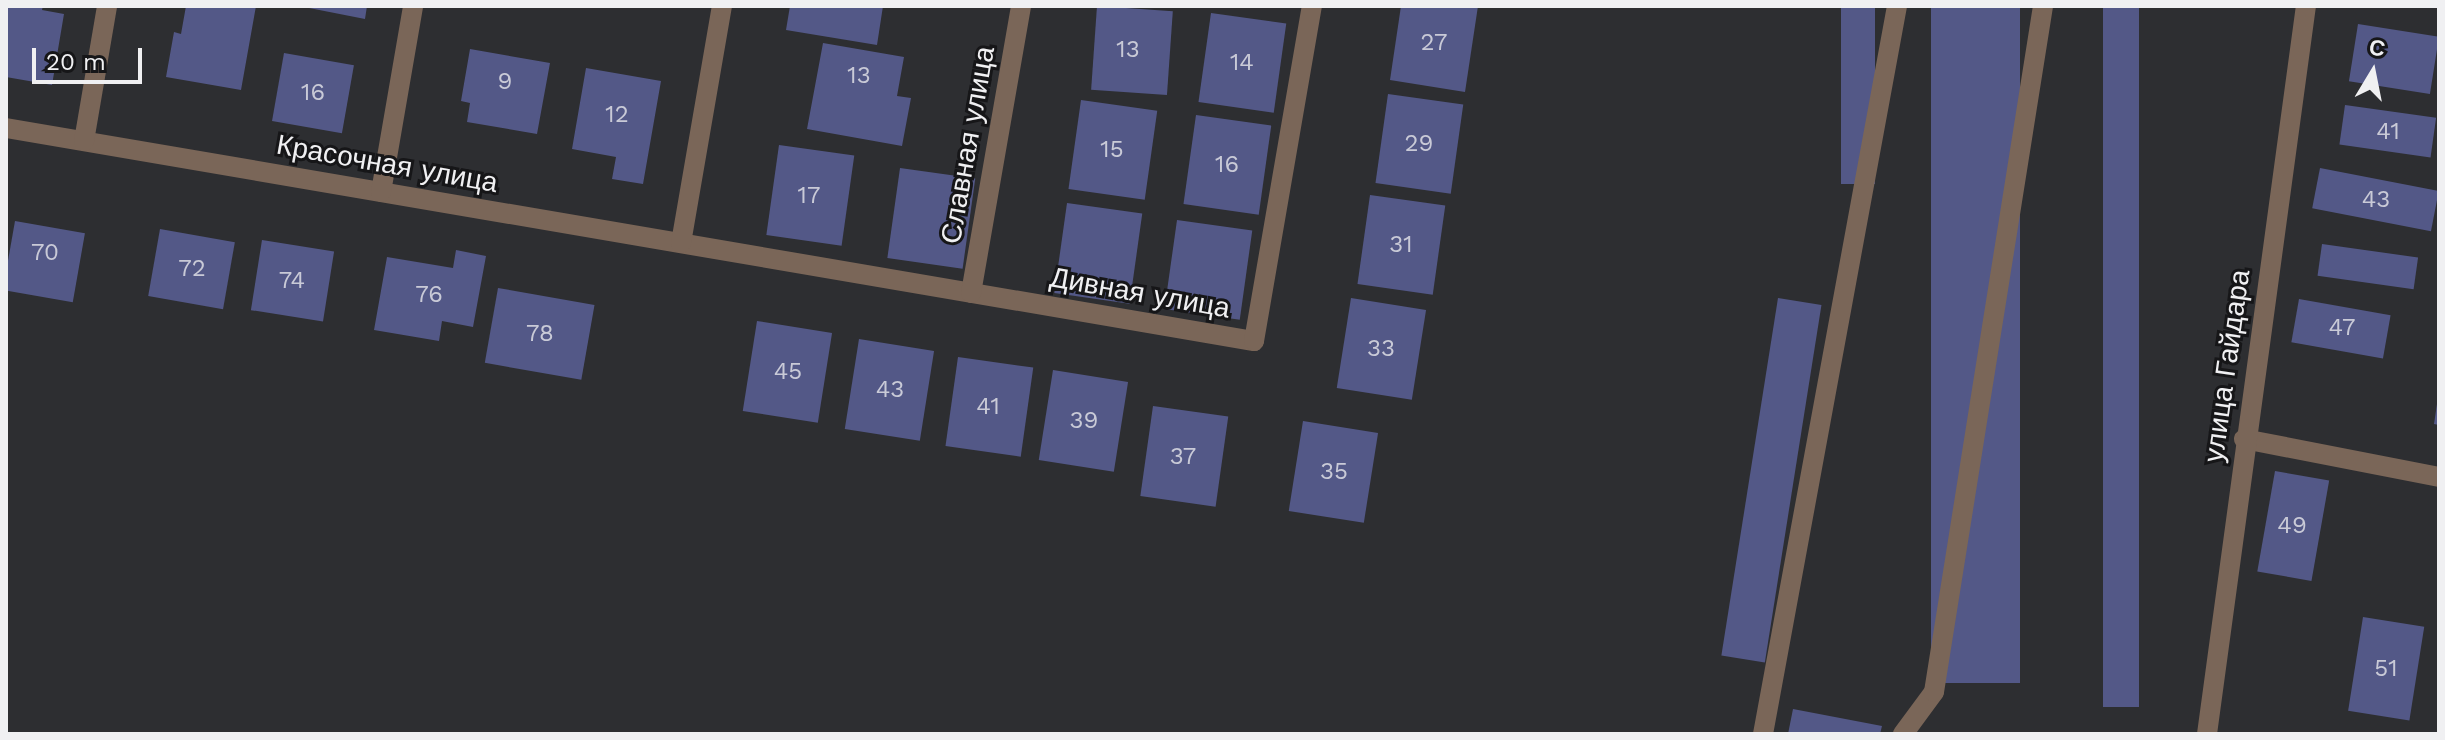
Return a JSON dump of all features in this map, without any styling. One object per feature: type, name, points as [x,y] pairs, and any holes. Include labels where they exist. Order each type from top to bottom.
[{"type":"street","points":[[84,141],[107,6]]},
{"type":"street","points":[[381,192],[413,6]]},
{"type":"street","points":[[681,243],[722,6]]},
{"type":"street","name":"Славная улица","points":[[971,293],[1021,6]]},
{"type":"street","name":"Дивная улица","points":[[681,243],[1254,341],[1312,6]]},
{"type":"street","points":[[1763,734],[1897,6]]},
{"type":"street","points":[[1903,734],[1934,692],[2043,6]]},
{"type":"street","name":"улица Гайдара","points":[[2207,734],[2244,439],[2306,6]]},
{"type":"street","name":"Красочная улица","points":[[6,128],[681,243]]},
{"type":"street","points":[[2244,439],[2439,477]]},
{"type":"building","points":[[6,6],[43,6],[42,10],[64,14],[52,85],[6,77]]},
{"type":"building","points":[[186,6],[256,6],[241,90],[166,77],[174,32],[181,34]]},
{"type":"building","points":[[299,6],[367,6],[365,19]]},
{"type":"building","points":[[790,6],[883,6],[877,45],[786,30]]},
{"type":"building","points":[[1097,6],[1173,11],[1167,95],[1091,90]]},
{"type":"building","points":[[1401,6],[1478,6],[1465,92],[1390,80]]},
{"type":"building","points":[[1841,6],[1875,6],[1875,184],[1841,184]]},
{"type":"building","points":[[1931,6],[2020,6],[2020,683],[1931,683]]},
{"type":"building","points":[[2103,6],[2139,6],[2139,707],[2103,707]]},
{"type":"building","points":[[1211,13],[1286,24],[1274,113],[1198,102]]},
{"type":"building","points":[[2358,24],[2439,37],[2430,94],[2349,81]]},
{"type":"building","points":[[823,43],[904,57],[897,96],[911,98],[902,146],[807,129]]},
{"type":"building","points":[[470,49],[550,63],[537,134],[467,122],[470,103],[461,101]]},
{"type":"building","points":[[284,53],[354,65],[342,133],[272,121]]},
{"type":"building","points":[[586,68],[661,81],[643,184],[612,179],[616,157],[572,149]]},
{"type":"building","points":[[1388,94],[1463,105],[1451,194],[1375,183]]},
{"type":"building","points":[[1081,100],[1157,111],[1145,200],[1068,189]]},
{"type":"building","points":[[2345,105],[2436,118],[2431,157],[2339,145]]},
{"type":"building","points":[[1196,115],[1271,126],[1259,215],[1183,204]]},
{"type":"building","points":[[779,145],[854,156],[842,246],[766,235]]},
{"type":"building","points":[[900,168],[975,179],[963,269],[887,258]]},
{"type":"building","points":[[2320,168],[2439,191],[2431,231],[2312,208]]},
{"type":"building","points":[[1370,195],[1445,206],[1433,295],[1357,284]]},
{"type":"building","points":[[1067,203],[1142,214],[1130,304],[1054,293]]},
{"type":"building","points":[[1177,220],[1252,231],[1240,320],[1164,309]]},
{"type":"building","points":[[15,221],[85,233],[73,302],[6,290]]},
{"type":"building","points":[[160,229],[235,242],[223,309],[148,296]]},
{"type":"building","points":[[262,240],[334,251],[323,322],[251,310]]},
{"type":"building","points":[[2322,244],[2418,257],[2414,289],[2318,276]]},
{"type":"building","points":[[456,250],[486,256],[473,327],[442,321],[439,341],[374,330],[387,257],[453,268]]},
{"type":"building","points":[[498,288],[595,305],[581,380],[485,363]]},
{"type":"building","points":[[1351,298],[1426,310],[1412,400],[1337,388]]},
{"type":"building","points":[[1778,298],[1821,305],[1765,662],[1721,656]]},
{"type":"building","points":[[2299,299],[2391,315],[2383,358],[2291,342]]},
{"type":"building","points":[[757,321],[832,333],[818,423],[743,411]]},
{"type":"building","points":[[859,339],[934,351],[920,441],[845,429]]},
{"type":"building","points":[[958,357],[1033,368],[1021,457],[945,446]]},
{"type":"building","points":[[1053,370],[1128,382],[1114,472],[1039,460]]},
{"type":"building","points":[[2439,405],[2439,425],[2434,424]]},
{"type":"building","points":[[1153,406],[1228,417],[1216,507],[1140,496]]},
{"type":"building","points":[[1303,421],[1378,433],[1364,523],[1289,511]]},
{"type":"building","points":[[2275,471],[2329,481],[2311,581],[2257,571]]},
{"type":"building","points":[[2363,617],[2424,627],[2409,721],[2348,711]]},
{"type":"building","points":[[1793,709],[1882,726],[1880,734],[1788,734]]}]
